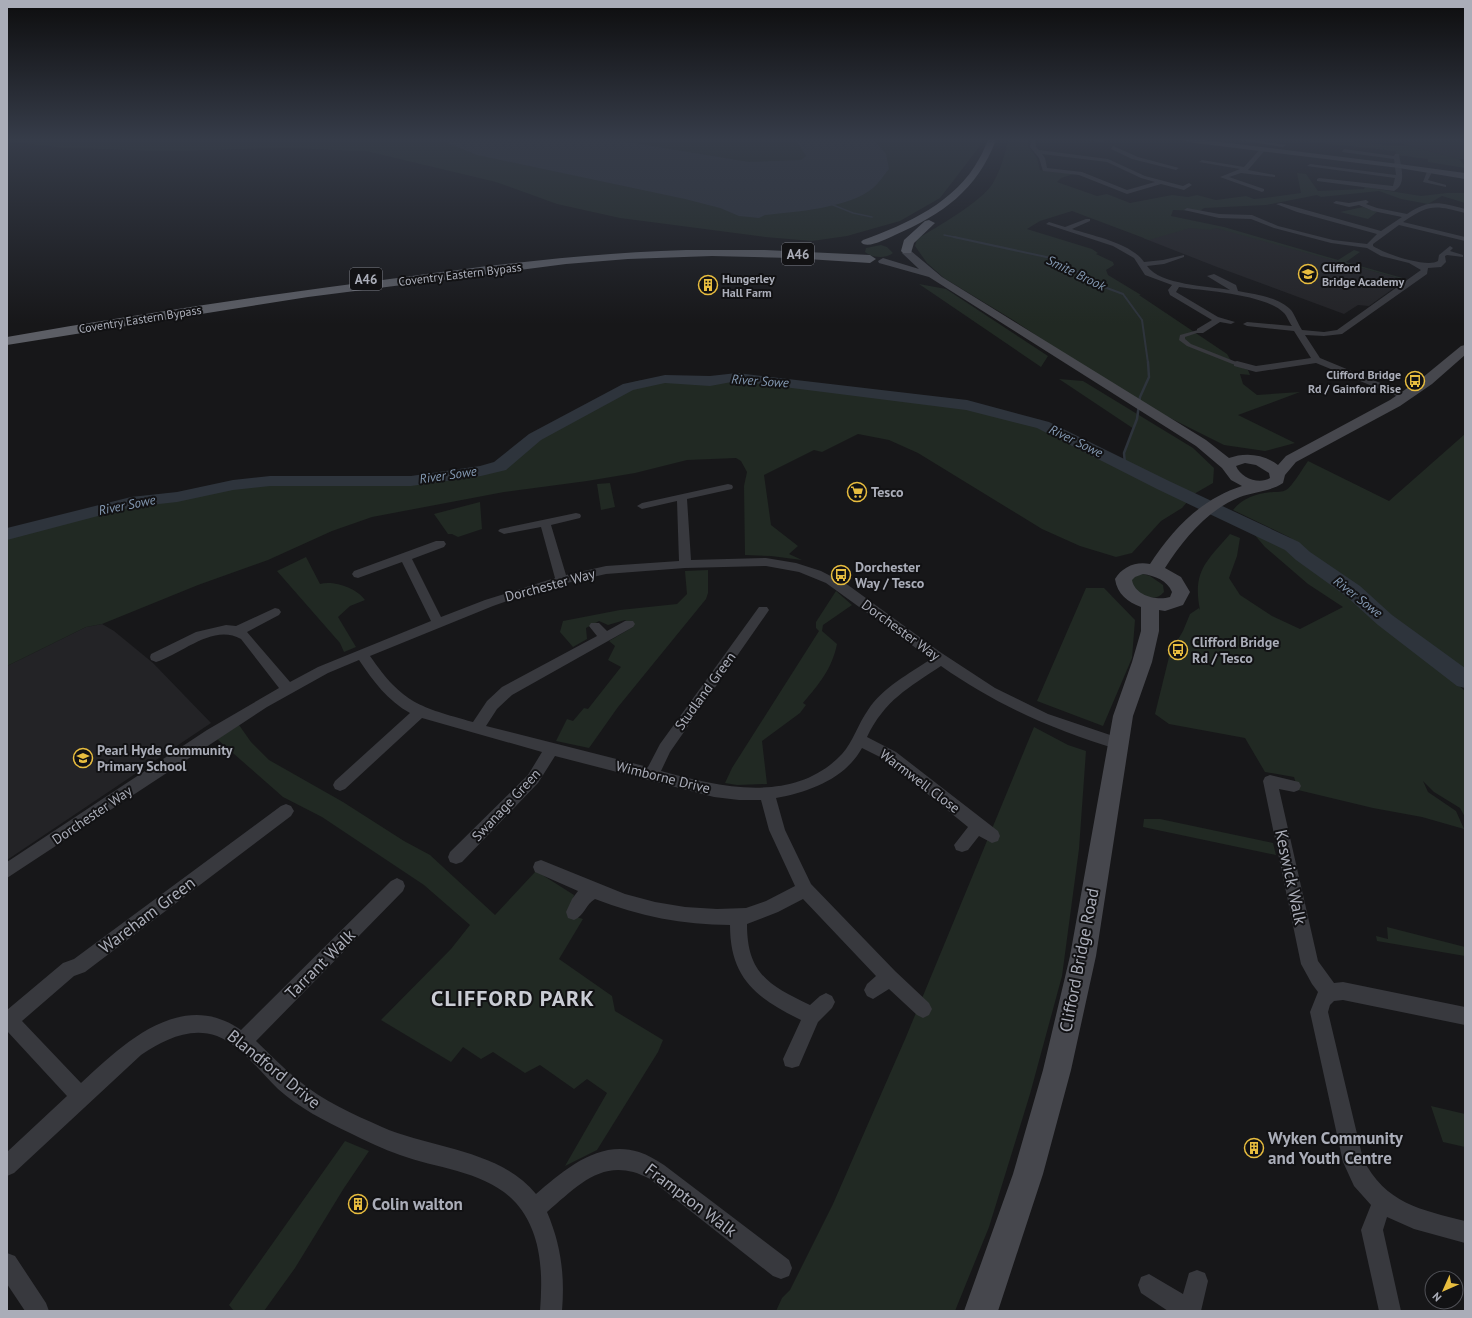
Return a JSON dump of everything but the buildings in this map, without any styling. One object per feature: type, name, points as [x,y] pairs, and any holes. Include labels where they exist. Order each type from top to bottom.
[{"type":"highway","points":[[870,259],[861,256],[857,251],[857,247],[910,224],[944,202]]},
{"type":"highway","points":[[907,252],[908,242],[913,236],[959,202]]},
{"type":"highway","points":[[862,244],[879,241],[896,244],[907,252]]},
{"type":"highway","name":"Coventry Eastern Bypass","points":[[7,335],[290,290],[556,255],[679,247],[845,246]]},
{"type":"highway","name":"Coventry Eastern Bypass","points":[[7,341],[290,296],[558,262],[659,254],[727,252],[776,253],[883,261],[900,259],[907,252]]},
{"type":"main road","points":[[907,252],[938,279],[1201,444],[1242,480],[1259,485]]},
{"type":"main road","points":[[883,261],[909,268],[938,279]]},
{"type":"main road","points":[[1155,570],[1167,552],[1201,515],[1221,500],[1259,485],[1275,483],[1279,479],[1278,474],[1291,459],[1340,434],[1404,396],[1427,381],[1465,349]]},
{"type":"main road","points":[[1201,444],[1269,466],[1278,474]]},
{"type":"main road","points":[[1221,500],[1232,462],[1248,459],[1291,459]]},
{"type":"main road","points":[[1142,568],[1155,570],[1168,576],[1175,582],[1181,592],[1180,598],[1171,604],[1150,604],[1130,594],[1123,585],[1123,578],[1127,573],[1133,570],[1142,568]]},
{"type":"main road","name":"Clifford Bridge Road","points":[[981,1311],[1028,1174],[1057,1070],[1083,956],[1117,743],[1123,716],[1142,662],[1150,631],[1150,604]]},
{"type":"street","points":[[1336,203],[1349,205],[1369,202]]},
{"type":"street","points":[[1359,203],[1375,210],[1409,216]]},
{"type":"street","points":[[1280,204],[1383,234]]},
{"type":"street","points":[[1369,246],[1383,234],[1428,205],[1444,206],[1465,211]]},
{"type":"street","points":[[1187,210],[1252,217],[1273,228],[1343,244],[1369,246],[1378,252],[1421,266],[1438,266],[1442,262],[1441,256],[1448,250],[1461,256]]},
{"type":"street","points":[[1066,229],[1088,220]]},
{"type":"street","points":[[1399,223],[1465,239]]},
{"type":"street","points":[[1049,224],[1118,244],[1137,257],[1152,275],[1177,284],[1255,296],[1280,306],[1288,312],[1306,345],[1317,360],[1404,396]]},
{"type":"street","points":[[1142,264],[1181,259]]},
{"type":"street","points":[[1247,324],[1330,334],[1339,332],[1424,272],[1425,269],[1421,266]]},
{"type":"street","points":[[1212,276],[1233,287],[1234,292]]},
{"type":"street","points":[[1177,284],[1172,290],[1173,293],[1216,319],[1231,322]]},
{"type":"street","points":[[1216,319],[1216,322],[1200,331],[1184,334],[1182,336],[1182,340],[1194,348],[1256,372],[1317,360]]},
{"type":"street","points":[[642,506],[728,487]]},
{"type":"street","points":[[682,498],[685,564]]},
{"type":"street","points":[[504,531],[576,516]]},
{"type":"street","points":[[545,522],[561,579]]},
{"type":"street","points":[[358,574],[440,544]]},
{"type":"street","points":[[405,557],[438,623]]},
{"type":"street","name":"Dorchester Way","points":[[7,872],[218,730],[287,688],[323,670],[489,603],[561,579],[620,568],[685,564],[766,562],[780,563],[808,570],[833,582],[974,682],[1029,712],[1083,733],[1117,743]]},
{"type":"street","name":"Studland Green","points":[[652,774],[665,748],[763,610]]},
{"type":"street","points":[[156,657],[216,630],[238,631],[275,612]]},
{"type":"street","points":[[477,728],[492,705],[507,690],[629,624]]},
{"type":"street","points":[[595,626],[605,637]]},
{"type":"street","points":[[238,631],[245,636],[287,688]]},
{"type":"street","name":"Wimborne Drive","points":[[362,654],[379,680],[389,690],[406,705],[420,712],[552,749],[652,774],[708,790],[739,794],[766,794],[798,787],[829,773],[848,758],[860,740],[869,720],[880,704],[895,691],[941,659]]},
{"type":"street","points":[[340,785],[420,712]]},
{"type":"street","name":"Warmwell Close","points":[[860,740],[891,756],[992,836]]},
{"type":"street","name":"Swanage Green","points":[[456,857],[533,778],[552,749]]},
{"type":"street","name":"Keswick Walk","points":[[1294,786],[1270,781],[1310,964],[1318,978],[1330,992]]},
{"type":"street","points":[[766,794],[777,830],[805,889],[889,977],[922,1009]]},
{"type":"street","name":"Wareham Green","points":[[80,1096],[8,1021],[69,969],[79,966],[286,811]]},
{"type":"street","points":[[962,845],[978,826]]},
{"type":"street","points":[[541,867],[622,902],[664,912],[692,916],[739,917],[764,910],[805,889]]},
{"type":"street","name":"Tarrant Walk","points":[[242,1042],[397,886]]},
{"type":"street","points":[[574,912],[578,903],[585,895],[595,891]]},
{"type":"street","points":[[739,917],[739,943],[742,958],[749,971],[768,991],[781,1000],[812,1016]]},
{"type":"street","points":[[873,990],[889,977]]},
{"type":"street","points":[[1465,1016],[1351,991],[1330,992],[1322,1000],[1320,1006],[1320,1019],[1353,1162],[1363,1181],[1383,1202],[1393,1209],[1411,1218],[1465,1232]]},
{"type":"street","points":[[792,1059],[812,1016],[826,1002]]},
{"type":"street","name":"Blandford Drive","points":[[7,1166],[80,1096],[138,1045],[151,1036],[177,1026],[200,1024],[219,1026],[242,1042],[288,1084],[330,1113],[400,1144],[498,1177],[513,1184],[534,1208],[544,1230],[552,1271],[551,1311]]},
{"type":"street","name":"Frampton Walk","points":[[534,1208],[589,1166],[610,1159],[629,1159],[649,1166],[781,1268]]},
{"type":"street","points":[[1383,1202],[1375,1219],[1372,1230],[1390,1311]]},
{"type":"street","points":[[7,1264],[38,1311]]},
{"type":"street","points":[[1149,1285],[1189,1311],[1197,1281]]},
{"type":"shaded area","points":[[550,202],[934,202],[900,221],[847,236],[812,241],[765,237],[620,218]]},
{"type":"shaded area","points":[[695,202],[846,202],[821,208],[765,215],[759,218],[739,216],[720,208]]},
{"type":"shaded area","points":[[975,202],[1126,202],[1130,203],[1138,202],[1284,202],[1266,205],[1204,208],[1200,211],[1173,210],[1171,216],[1224,227],[1338,260],[1354,250],[1360,252],[1346,262],[1406,279],[1405,280],[1216,228],[1210,230],[1190,228],[1149,240],[1072,211],[1040,221],[1027,229],[1092,249],[1098,253],[1096,254],[1113,262],[1114,265],[1106,270],[1108,275],[1141,295],[1139,295],[1227,354],[1233,364],[1248,370],[1250,375],[1240,374],[1243,384],[1257,395],[1300,392],[1238,415],[1295,443],[1265,451],[1224,445],[1164,415],[1075,361],[1013,320],[944,278],[927,263],[915,246],[917,239]]},
{"type":"shaded area","points":[[1415,202],[1432,202],[1428,204]]},
{"type":"shaded area","points":[[1363,207],[1377,212],[1368,219],[1340,212]]},
{"type":"shaded area","name":"Clifford Bridge Academy","points":[[1189,223],[1228,230],[1405,280],[1369,306],[1358,305],[1344,314],[1143,238]]},
{"type":"shaded area","points":[[881,245],[887,247],[893,253],[887,256],[879,257],[871,256],[865,252],[866,248]]},
{"type":"shaded area","points":[[919,284],[946,289],[1048,356],[1041,367]]},
{"type":"shaded area","points":[[670,376],[710,379],[721,376],[769,378],[971,403],[1043,425],[1125,465],[1124,453],[1134,429],[1059,379],[1083,381],[1193,448],[1214,468],[1213,483],[1194,494],[1182,508],[1161,521],[1132,553],[1116,557],[1080,546],[1042,529],[918,453],[889,440],[858,434],[822,452],[814,450],[764,475],[771,525],[798,546],[789,554],[802,560],[771,556],[745,555],[744,486],[747,472],[741,461],[736,458],[687,460],[635,473],[504,492],[372,517],[332,531],[268,560],[198,585],[102,624],[86,627],[7,666],[7,530],[133,497],[193,491],[269,478],[345,479],[416,477],[464,472],[491,465],[518,444],[622,386],[637,381]]},
{"type":"shaded area","points":[[1465,434],[1465,675],[1383,612],[1345,579],[1316,560],[1306,549],[1289,537],[1233,510],[1246,499],[1251,497],[1286,490],[1308,461],[1389,501]]},
{"type":"shaded area","points":[[610,483],[615,507],[601,510],[597,484]]},
{"type":"shaded area","points":[[480,502],[482,529],[458,537],[448,534],[434,514]]},
{"type":"shaded area","points":[[1253,533],[1270,538],[1294,552],[1373,613],[1465,691],[1465,817],[1460,808],[1434,792],[1423,781],[1428,792],[1456,811],[1464,829],[1422,817],[1373,808],[1298,790],[1294,777],[1265,772],[1245,738],[1169,724],[1155,714],[1170,653],[1183,631],[1190,614],[1199,608],[1200,610],[1198,585],[1203,568],[1214,552],[1230,534],[1240,538],[1237,556],[1229,578],[1240,595],[1272,616],[1300,629],[1343,607],[1308,584],[1265,547]]},
{"type":"shaded area","points":[[306,557],[320,584],[331,583],[344,586],[356,592],[365,600],[350,606],[338,617],[356,647],[344,652],[340,643],[277,571]]},
{"type":"shaded area","points":[[708,570],[708,593],[706,599],[618,707],[589,748],[556,741],[567,719],[573,721],[584,708],[588,709],[621,667],[608,660],[615,646],[609,641],[633,627],[625,620],[608,625],[599,621],[586,628],[587,639],[573,647],[560,632],[563,621],[620,610],[677,604],[687,594],[685,571]]},
{"type":"shaded area","points":[[1143,574],[1150,576],[1163,585],[1164,592],[1153,598],[1134,590],[1131,577]]},
{"type":"shaded area","points":[[1086,588],[1104,588],[1135,620],[1132,658],[1103,726],[1037,701]]},
{"type":"shaded area","points":[[836,591],[852,605],[823,625],[822,631],[837,644],[835,653],[828,669],[803,703],[806,705],[800,713],[762,741],[767,784],[737,785],[725,783],[732,768],[819,631],[816,628],[816,622]]},
{"type":"shaded area","name":"Pearl Hyde Community Primary School","points":[[102,624],[114,631],[153,663],[211,723],[7,860],[7,666],[86,627]]},
{"type":"shaded area","points":[[239,725],[251,742],[269,760],[343,802],[404,841],[430,855],[495,915],[536,871],[574,895],[570,915],[583,919],[559,959],[612,996],[615,1011],[663,1040],[658,1052],[597,1150],[565,1166],[607,1093],[587,1079],[574,1089],[540,1065],[525,1073],[493,1052],[481,1059],[463,1047],[451,1062],[381,1020],[451,949],[470,925],[424,885],[322,817],[283,797],[217,739]]},
{"type":"shaded area","points":[[1034,727],[1068,745],[1086,751],[1079,849],[1062,976],[1030,1094],[989,1227],[955,1311],[776,1311],[782,1298],[790,1290],[833,1204],[906,1037]]},
{"type":"shaded area","points":[[1144,819],[1160,819],[1273,843],[1276,855],[1143,827]]},
{"type":"shaded area","points":[[1387,927],[1465,947],[1465,956],[1377,941],[1376,936],[1388,939]]},
{"type":"shaded area","points":[[1431,1106],[1465,1114],[1465,1147],[1443,1142]]},
{"type":"shaded area","points":[[345,1141],[369,1151],[344,1188],[295,1268],[264,1311],[234,1311],[229,1305]]},
{"type":"waterway","name":"Smite Brook","points":[[833,205],[853,213],[872,217]]},
{"type":"waterway","name":"Smite Brook","points":[[944,235],[954,237]]},
{"type":"waterway","name":"Smite Brook","points":[[954,237],[959,238]]},
{"type":"waterway","name":"Smite Brook","points":[[954,237],[1051,258],[1064,267],[1087,275],[1089,277],[1088,281],[1123,294],[1142,320],[1148,363]]},
{"type":"waterway","name":"Smite Brook","points":[[1125,465],[1124,453],[1137,419],[1140,397],[1149,377],[1148,362]]},
{"type":"waterway","name":"River Sowe","points":[[7,534],[131,502],[177,497],[233,485],[270,481],[411,481],[481,471],[500,466],[535,437],[628,387],[665,379],[710,381],[737,377],[967,405],[1043,425],[1163,485],[1292,546],[1303,556],[1353,591],[1385,620],[1465,680]]},
{"type":"place","name":"Clifford Bridge Academy","points":[[1308,274]]},
{"type":"place","name":"Hungerley Hall Farm","points":[[708,285]]},
{"type":"place","name":"Clifford Bridge Rd / Gainford Rise","points":[[1415,381]]},
{"type":"place","name":"Tesco","points":[[857,492]]},
{"type":"place","name":"Dorchester Way / Tesco","points":[[841,575]]},
{"type":"place","name":"Clifford Bridge Rd / Tesco","points":[[1178,650]]},
{"type":"place","name":"Pearl Hyde Community Primary School","points":[[83,758]]},
{"type":"place","name":"Wyken Community and Youth Centre","points":[[1254,1148]]},
{"type":"place","name":"Colin walton","points":[[358,1204]]},
{"type":"district","name":"CLIFFORD PARK","points":[[513,998]]}]
